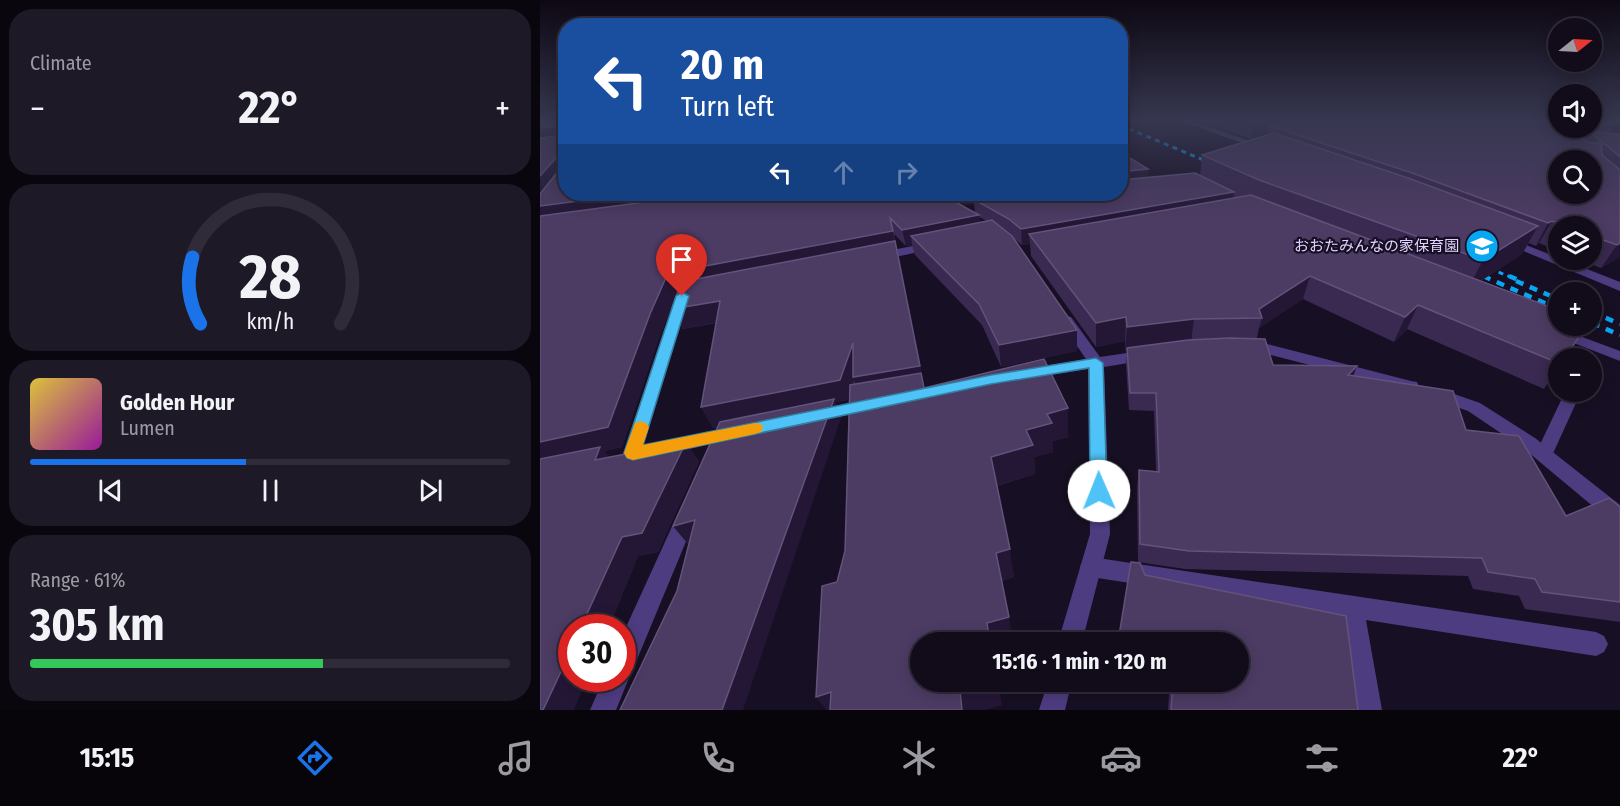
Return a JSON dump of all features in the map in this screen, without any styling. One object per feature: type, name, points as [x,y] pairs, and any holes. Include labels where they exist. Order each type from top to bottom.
[{"type":"street","points":[[1500,237],[1620,287]]},
{"type":"street","points":[[868,259],[949,243]]},
{"type":"street","points":[[694,294],[682,296],[627,455],[745,430]]},
{"type":"street","points":[[1062,314],[1096,363],[1100,534],[1073,632]]},
{"type":"street","points":[[1544,326],[1620,356]]},
{"type":"street","points":[[1232,347],[1267,349],[1432,392],[1474,407],[1544,455],[1620,517]]},
{"type":"street","points":[[1014,376],[1166,353]]},
{"type":"street","points":[[804,418],[886,401]]},
{"type":"street","points":[[1544,455],[1568,402]]},
{"type":"street","points":[[712,457],[722,435]]},
{"type":"street","points":[[636,632],[693,501]]},
{"type":"street","points":[[1091,567],[1596,644]]},
{"type":"street","points":[[1352,607],[1369,710]]},
{"type":"street","points":[[603,710],[611,692]]},
{"type":"street","points":[[1052,710],[1057,692]]},
{"type":"building","points":[[540,153],[558,153],[558,158],[540,176]]},
{"type":"building","points":[[1334,153],[1538,226],[1483,260],[1259,180],[1202,155]]},
{"type":"building","points":[[1352,153],[1548,153],[1548,204],[1602,204],[1602,155],[1620,170],[1620,243],[1617,245],[1602,240],[1602,216],[1548,216],[1548,223]]},
{"type":"building","points":[[1128,157],[1148,169],[1128,171]]},
{"type":"building","points":[[558,171],[558,201],[579,201],[540,206],[540,194]]},
{"type":"building","points":[[1195,173],[1234,192],[1021,229],[1009,219],[977,201],[1128,201],[1128,179]]},
{"type":"building","points":[[1251,195],[1548,306],[1548,336],[1579,336],[1572,348],[1548,348],[1548,359],[1418,305],[1405,317],[1310,276],[1259,309],[1262,318],[1194,319],[1127,327],[1126,317],[1096,323],[1029,234]]},
{"type":"building","points":[[652,201],[954,201],[979,215],[902,230],[890,218],[893,231],[668,273],[650,314],[608,427],[540,442],[540,216]]},
{"type":"building","points":[[992,220],[1012,236],[1077,330],[999,345],[979,304],[911,236]]},
{"type":"building","points":[[895,241],[920,366],[853,377],[853,343],[840,380],[701,407],[720,301],[672,309],[681,282]]},
{"type":"building","points":[[1265,339],[1273,365],[1357,366],[1348,375],[1453,391],[1466,430],[1519,436],[1566,516],[1609,498],[1620,507],[1620,602],[1542,592],[1535,579],[1488,572],[1482,558],[1189,551],[1140,544],[1139,470],[1159,472],[1156,393],[1130,393],[1127,348],[1188,340]]},
{"type":"building","points":[[1044,359],[1068,408],[1047,414],[1052,423],[1026,430],[1033,445],[991,457],[1010,549],[996,553],[1009,617],[987,623],[988,632],[910,632],[910,692],[960,692],[962,710],[830,710],[831,692],[816,697],[822,586],[837,582],[845,551],[850,385],[921,373],[924,388]]},
{"type":"building","points":[[834,399],[722,710],[620,710],[629,692],[636,692],[636,677],[677,591],[695,520],[673,526],[720,422]]},
{"type":"building","points":[[686,442],[642,533],[622,537],[587,614],[558,614],[558,678],[543,710],[540,710],[540,459],[600,447],[595,460]]},
{"type":"building","points":[[1131,562],[1140,563],[1145,575],[1346,616],[1358,710],[1171,710],[1172,692],[1249,692],[1249,632],[1120,632]]},
{"type":"railway","points":[[1187,153],[1218,166]]},
{"type":"railway","points":[[1481,265],[1513,278]]},
{"type":"railway","points":[[1470,271],[1486,278]]},
{"type":"railway","points":[[1483,276],[1548,305]]},
{"type":"railway","points":[[1509,276],[1523,282]]},
{"type":"railway","points":[[1516,281],[1548,295]]},
{"type":"railway","points":[[1602,316],[1620,324]]},
{"type":"railway","points":[[1602,327],[1620,335]]},
{"type":"slow traffic","points":[[641,427],[633,453],[755,428]]},
{"type":"place","name":"おおたみんなの家保育園","points":[[1482,246]]},
{"type":"route","points":[[682,296],[633,453],[991,380],[1096,363],[1099,491]]}]
